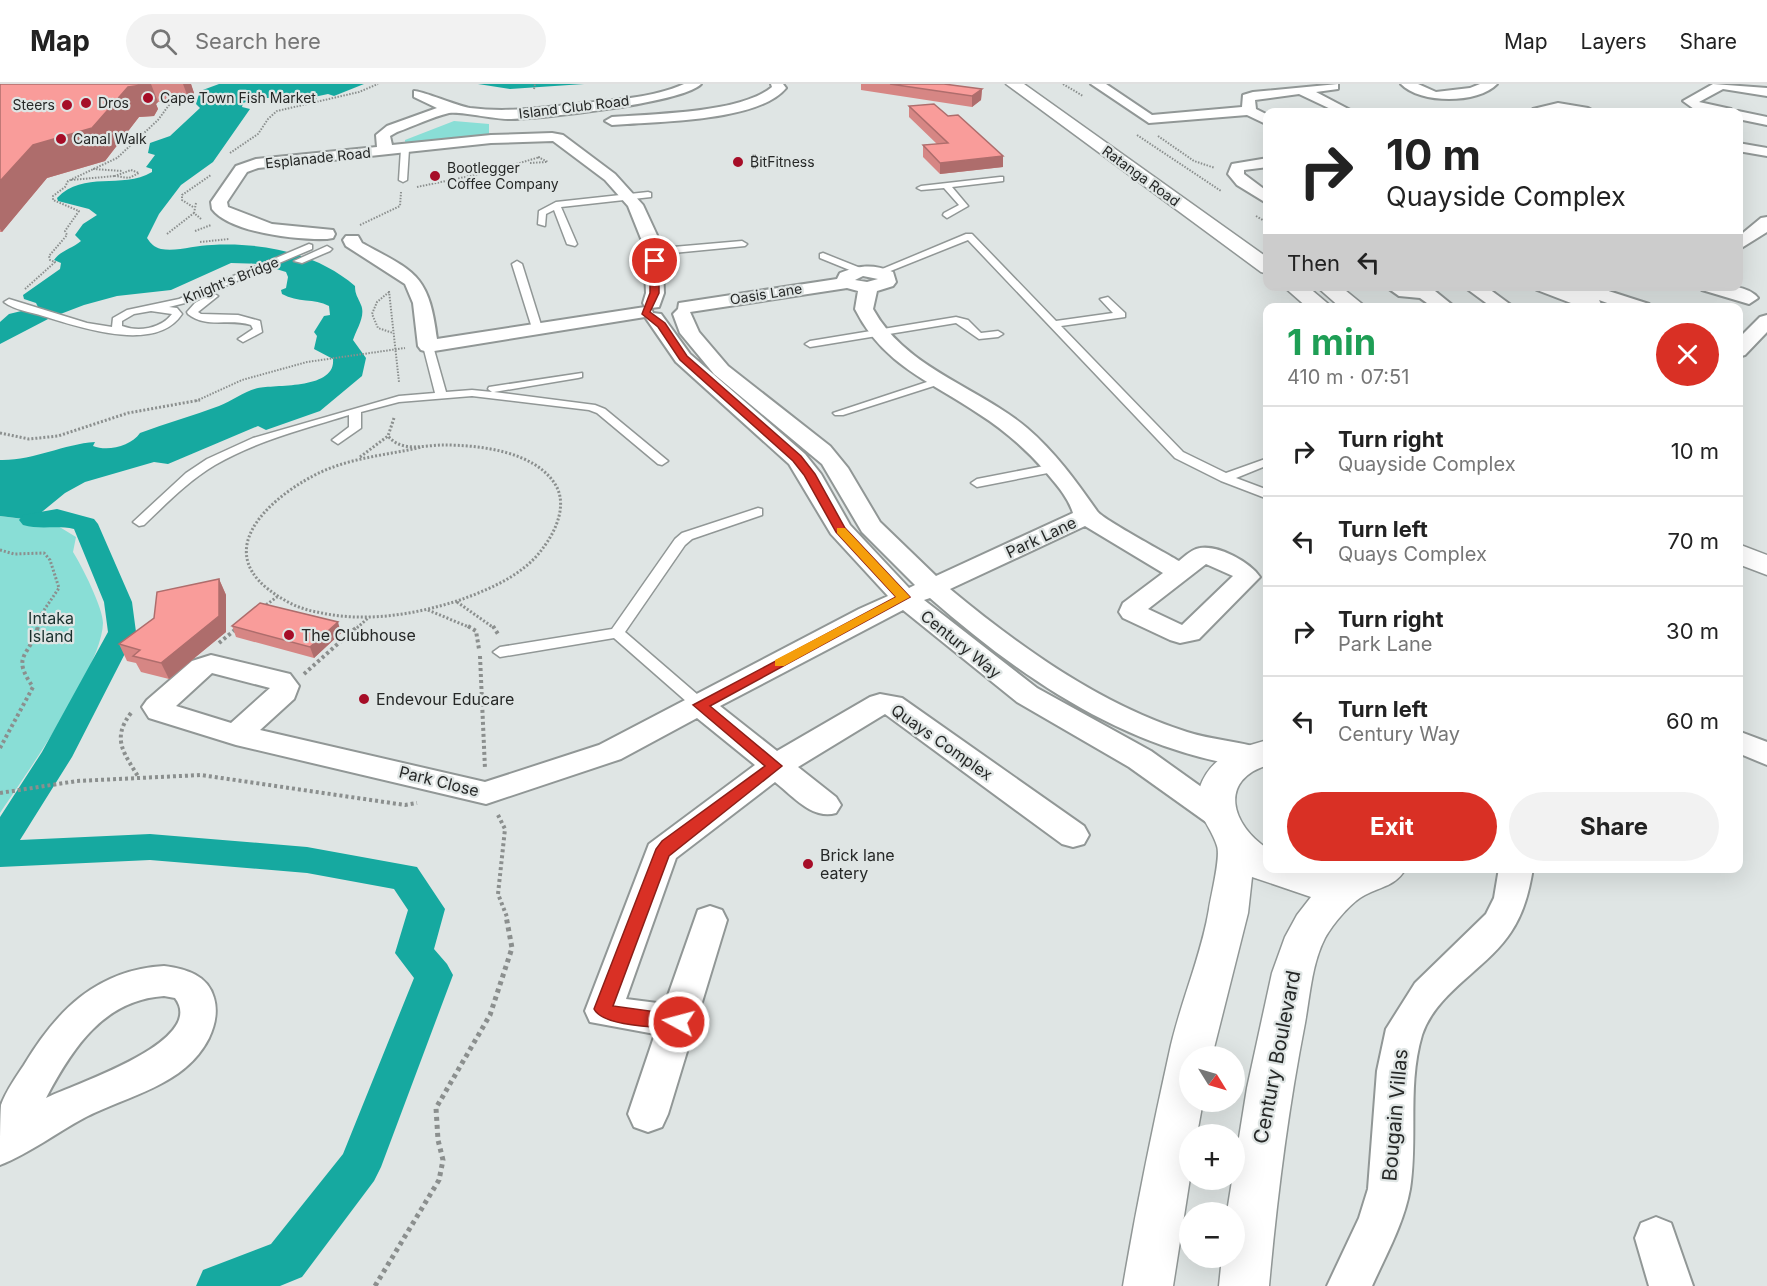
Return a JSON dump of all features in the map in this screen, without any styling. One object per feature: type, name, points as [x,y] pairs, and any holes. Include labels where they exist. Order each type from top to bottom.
[{"type":"main road","name":"Ratanga Road","points":[[1014,84],[1263,264]]},
{"type":"main road","name":"Ratanga Road","points":[[1039,84],[1229,218]]},
{"type":"main road","points":[[1300,291],[1315,303]]},
{"type":"main road","points":[[1333,291],[1349,303]]},
{"type":"main road","points":[[1743,532],[1767,542]]},
{"type":"main road","points":[[1743,555],[1767,566]]},
{"type":"main road","points":[[1259,754],[1231,768],[1221,779],[1216,799],[1247,849],[1263,858]]},
{"type":"main road","points":[[1193,1046],[1247,849]]},
{"type":"main road","points":[[1291,873],[1308,882],[1370,876]]},
{"type":"main road","name":"Century Boulevard","points":[[1244,1286],[1253,1194],[1267,1099],[1296,960],[1311,927],[1327,905],[1370,876]]},
{"type":"main road","points":[[1148,1286],[1179,1108]]},
{"type":"street","name":"Island Club Road","points":[[419,94],[427,101],[451,108],[503,115],[644,99],[682,90],[694,84]]},
{"type":"street","points":[[598,126],[756,103],[773,96],[779,88],[777,84]]},
{"type":"street","points":[[1097,84],[1149,119],[1249,111],[1263,118]]},
{"type":"street","points":[[1407,84],[1434,96],[1443,108]]},
{"type":"street","points":[[1434,96],[1473,92],[1491,84]]},
{"type":"street","points":[[1708,108],[1694,105],[1690,101],[1721,85],[1767,92]]},
{"type":"street","points":[[1249,111],[1248,99],[1253,96],[1333,86]]},
{"type":"street","points":[[1301,90],[1339,108]]},
{"type":"street","name":"Island Club Road","points":[[391,142],[402,124],[451,108]]},
{"type":"street","points":[[1743,116],[1767,121]]},
{"type":"street","points":[[553,134],[574,123]]},
{"type":"street","points":[[305,246],[336,241],[368,253],[404,272],[419,290],[424,301],[428,346],[650,311],[655,293],[653,246],[645,203],[586,140],[553,134]]},
{"type":"street","points":[[553,134],[645,203]]},
{"type":"street","name":"Esplanade Road","points":[[305,246],[220,209],[219,202],[241,169],[391,142],[491,139],[553,134]]},
{"type":"street","points":[[1249,149],[1263,148]]},
{"type":"street","points":[[1743,148],[1767,152]]},
{"type":"street","points":[[1263,163],[1237,167],[1236,174],[1242,182],[1263,196]]},
{"type":"street","points":[[1743,242],[1758,232],[1767,222]]},
{"type":"street","name":"Oasis Lane","points":[[650,311],[680,304],[865,278]]},
{"type":"street","name":"Park Lane","points":[[700,705],[916,592],[1017,550],[1086,516],[1078,498],[1054,468],[1004,421],[904,358],[879,334],[864,309],[865,278]]},
{"type":"street","points":[[1428,291],[1441,303]]},
{"type":"street","points":[[1480,291],[1498,303]]},
{"type":"street","points":[[1564,291],[1617,303]]},
{"type":"street","points":[[1725,291],[1749,298]]},
{"type":"street","name":"Century Way","points":[[680,304],[685,327],[705,354],[824,452],[869,524],[916,592],[1108,712],[1146,730],[1186,744],[1223,753],[1259,754]]},
{"type":"street","name":"Century Way","points":[[650,311],[683,358],[797,459],[809,474],[840,529],[916,592],[1027,695],[1148,765],[1247,849]]},
{"type":"street","points":[[1743,343],[1767,321]]},
{"type":"street","points":[[1086,516],[1180,572]]},
{"type":"street","name":"Park Close","points":[[284,692],[285,686],[280,681],[211,664],[202,667],[157,707],[159,711],[236,735],[486,793],[610,752],[700,705]]},
{"type":"street","points":[[236,735],[284,692]]},
{"type":"street","name":"Quays Complex","points":[[775,766],[880,704],[889,703],[1073,835]]},
{"type":"street","points":[[700,705],[825,805]]},
{"type":"street","points":[[1743,743],[1767,754]]},
{"type":"street","points":[[679,1022],[609,1013],[603,1009],[662,853],[668,845],[775,766]]},
{"type":"street","name":"Bougain Villas","points":[[1349,1286],[1379,1223],[1387,1197],[1396,1071],[1405,1029],[1428,994],[1498,924],[1511,898],[1515,873]]},
{"type":"street","points":[[648,1114],[710,920]]},
{"type":"street","points":[[168,981],[184,986],[193,993],[198,1003],[197,1023],[185,1043],[166,1060],[142,1075],[56,1112],[0,1146],[61,1040],[90,1010],[112,993],[143,982],[168,981]]},
{"type":"street","points":[[1656,1238],[1671,1286]]},
{"type":"lane","points":[[391,142],[403,180]]},
{"type":"lane","points":[[921,188],[1000,178]]},
{"type":"lane","points":[[946,185],[964,206],[947,215]]},
{"type":"lane","points":[[542,224],[540,216],[547,211],[645,203]]},
{"type":"lane","points":[[557,209],[572,244]]},
{"type":"lane","points":[[865,278],[825,258],[834,268],[865,278],[972,240],[1054,324],[1078,353],[1179,455],[1225,478],[1263,493]]},
{"type":"lane","points":[[673,253],[742,244],[673,253]]},
{"type":"lane","name":"Knight's Bridge","points":[[75,322],[123,316],[182,301],[258,269],[305,246]]},
{"type":"lane","name":"Knight's Bridge","points":[[169,324],[177,314],[272,273],[305,246]]},
{"type":"lane","points":[[517,264],[537,328]]},
{"type":"lane","name":"Knight's Bridge","points":[[210,298],[198,305],[192,312],[198,317],[211,319]]},
{"type":"lane","points":[[1054,324],[1121,315],[1105,298]]},
{"type":"lane","name":"Knight's Bridge","points":[[9,302],[94,328],[150,330],[169,324],[238,318],[256,323],[258,330],[243,339]]},
{"type":"lane","name":"Knight's Bridge","points":[[152,308],[173,310],[177,314]]},
{"type":"lane","points":[[122,330],[115,324],[123,316]]},
{"type":"lane","points":[[810,345],[959,320],[978,336],[998,334]]},
{"type":"lane","points":[[428,346],[441,394]]},
{"type":"lane","points":[[139,522],[190,476],[211,462],[257,440],[399,399],[472,393],[578,375]]},
{"type":"lane","points":[[839,414],[939,381]]},
{"type":"lane","points":[[472,393],[591,407],[601,411],[662,461]]},
{"type":"lane","points":[[338,440],[355,428],[355,410]]},
{"type":"lane","points":[[1225,478],[1263,463]]},
{"type":"lane","points":[[977,483],[1054,468]]},
{"type":"lane","points":[[500,652],[617,633],[680,542],[687,536],[758,512]]},
{"type":"lane","points":[[617,633],[700,705]]},
{"type":"path","points":[[229,156],[233,148],[256,137],[267,117],[277,111],[359,92],[378,84]]},
{"type":"path","points":[[534,89],[535,84]]},
{"type":"path","points":[[1063,84],[1083,97]]},
{"type":"path","points":[[28,308],[30,305],[16,296],[55,262],[50,260],[49,256],[67,235],[65,231],[79,211],[52,200],[53,195],[65,187],[68,181],[117,158],[158,120],[172,101]]},
{"type":"path","points":[[1134,133],[1224,193]]},
{"type":"path","points":[[412,188],[437,185],[523,164],[549,154]]},
{"type":"path","points":[[543,158],[548,162]]},
{"type":"path","points":[[523,164],[558,160]]},
{"type":"path","points":[[68,181],[115,176],[129,178],[139,173],[90,169]]},
{"type":"path","points":[[115,176],[124,171]]},
{"type":"path","points":[[193,207],[182,200],[182,195],[212,175],[207,183]]},
{"type":"path","points":[[336,241],[396,209],[404,190]]},
{"type":"path","points":[[195,231],[212,225],[194,213],[193,207],[198,199]]},
{"type":"path","points":[[1249,212],[1263,220]]},
{"type":"path","points":[[167,234],[194,213]]},
{"type":"path","points":[[381,285],[390,291]]},
{"type":"path","points":[[390,291],[377,302],[372,314],[378,328],[393,333]]},
{"type":"path","points":[[390,291],[393,333],[400,370]]},
{"type":"path","points":[[0,434],[29,439],[58,436],[128,413],[195,402],[242,380],[325,359],[378,351]]},
{"type":"path","points":[[359,457],[376,457],[422,447],[473,447],[508,454],[526,462],[555,484],[561,507],[559,520],[541,551],[506,579],[456,601],[428,609],[369,617],[332,615],[294,606],[261,586],[247,560],[247,544],[252,530],[268,507],[317,474],[359,457],[388,436]]},
{"type":"path","points":[[0,550],[14,554],[44,553],[49,557],[58,588],[56,596],[42,613],[36,636],[22,658],[22,671],[33,687],[0,748]]},
{"type":"path","points":[[456,601],[492,624],[500,638],[500,652]]},
{"type":"path","points":[[375,1286],[439,1180],[443,1160],[438,1140],[436,1108],[490,1015],[512,948],[509,923],[498,894],[505,829],[486,793],[479,642],[476,631],[466,624],[428,609]]},
{"type":"path","points":[[284,692],[369,617]]},
{"type":"path","points":[[0,793],[76,781],[201,775],[405,805],[428,802]]},
{"type":"green space","points":[[454,121],[489,124],[489,135],[405,144],[405,140]]},
{"type":"green space","name":"Intaka Island","points":[[0,516],[53,523],[76,537],[73,552],[96,598],[103,623],[90,666],[77,692],[0,813]]},
{"type":"shaded area","points":[[219,84],[364,84],[334,96],[328,94],[314,97],[317,99],[282,103],[278,98],[259,98],[243,103],[242,107],[250,109],[213,162],[181,185],[159,214],[147,238],[151,244],[167,250],[206,245],[269,248],[306,258],[340,275],[355,286],[362,309],[353,340],[366,358],[362,376],[320,411],[266,430],[258,426],[168,464],[154,462],[85,482],[65,493],[32,520],[0,516],[0,460],[24,458],[83,443],[95,442],[93,446],[99,448],[119,447],[136,438],[140,433],[219,406],[253,389],[315,381],[325,376],[331,369],[333,359],[314,349],[317,336],[314,332],[324,316],[330,315],[329,306],[294,299],[282,294],[281,290],[286,288],[288,277],[286,272],[260,264],[231,263],[171,290],[117,296],[84,305],[50,318],[0,344],[0,322],[9,314],[38,307],[36,303],[24,299],[23,295],[60,269],[61,263],[54,260],[81,241],[75,235],[83,224],[97,215],[89,209],[58,201],[57,198],[79,185],[128,180],[152,172],[152,169],[146,167],[155,155],[148,153],[150,143],[170,136],[200,108],[196,104],[200,91]]},
{"type":"shaded area","points":[[478,84],[584,84],[510,89]]},
{"type":"building","points":[[0,84],[143,84],[128,87],[92,128],[33,145],[0,181]]},
{"type":"building","points":[[890,84],[944,84],[982,89],[972,96]]},
{"type":"building","points":[[934,104],[948,116],[958,115],[1003,156],[940,163],[923,145],[948,143],[909,106]]},
{"type":"building","points":[[219,579],[219,616],[161,663],[133,656],[140,650],[119,644],[154,618],[157,592]]},
{"type":"building","points":[[260,603],[338,622],[310,647],[232,626]]},
{"type":"waterway","points":[[0,844],[56,757],[122,632],[118,602],[85,524],[57,517],[32,520]]},
{"type":"waterway","points":[[0,854],[150,847],[307,860],[405,877],[427,909],[414,953],[434,975],[359,1167],[286,1261],[219,1286]]},
{"type":"slow traffic","points":[[779,663],[903,597],[891,587],[841,530]]},
{"type":"place","name":"Cape Town Fish Market","points":[[148,98]]},
{"type":"place","name":"Dros","points":[[86,103]]},
{"type":"place","name":"Steers","points":[[67,105]]},
{"type":"place","name":"Canal Walk","points":[[61,139]]},
{"type":"place","name":"₿itFitness","points":[[738,162]]},
{"type":"place","name":"Bootlegger Coffee Company","points":[[435,176]]},
{"type":"place","name":"The Clubhouse","points":[[289,635]]},
{"type":"place","name":"Endevour Educare","points":[[364,699]]},
{"type":"place","name":"Brick lane eatery","points":[[808,864]]},
{"type":"route","points":[[655,261],[655,293],[652,303],[646,307],[645,312],[662,325],[683,358],[797,459],[809,474],[840,529],[891,587],[903,597],[700,705],[775,766],[668,845],[662,853],[603,1009],[609,1013],[679,1022]]}]
